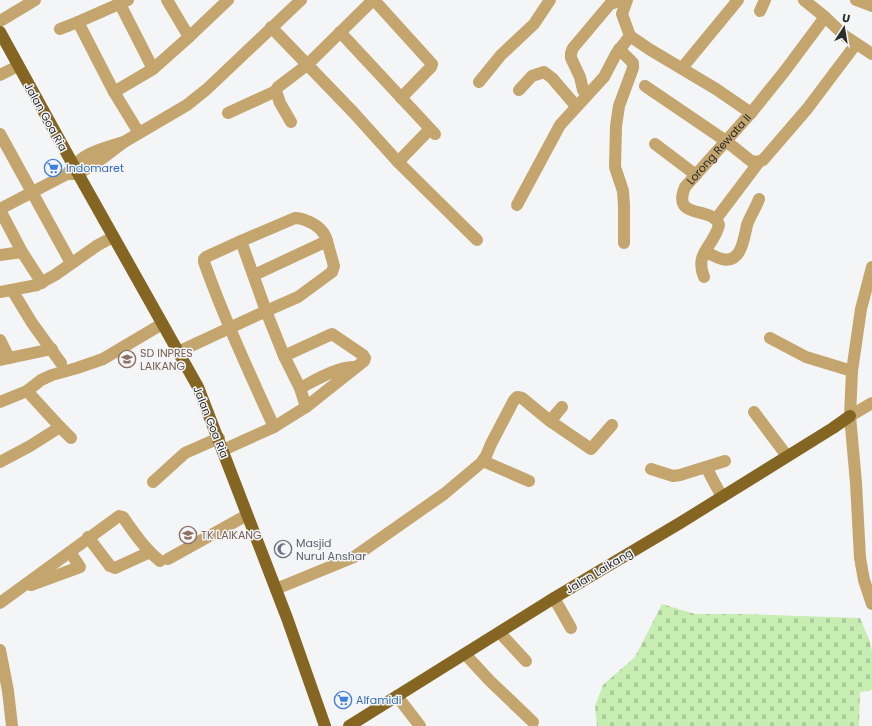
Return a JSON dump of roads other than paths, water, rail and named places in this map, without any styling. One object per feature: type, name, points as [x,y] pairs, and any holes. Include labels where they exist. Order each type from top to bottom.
[{"type":"main road","name":"Jalan Goa Ria","points":[[2,39],[18,66],[73,171],[113,237],[198,387],[219,438],[300,652],[326,726]]},
{"type":"main road","name":"Jalan Laikang","points":[[349,726],[554,598],[722,497],[850,416]]},
{"type":"street","points":[[0,21],[35,0]]},
{"type":"street","points":[[167,0],[189,37]]},
{"type":"street","points":[[114,92],[153,69],[228,0]]},
{"type":"street","points":[[42,283],[22,252],[0,210],[73,171],[93,152],[124,142],[173,115],[207,89],[301,0]]},
{"type":"street","points":[[228,113],[276,90],[307,65],[373,0],[432,64],[431,67],[400,98]]},
{"type":"street","points":[[479,82],[500,55],[534,24],[550,0]]},
{"type":"street","points":[[587,95],[583,90],[580,77],[570,58],[570,53],[572,48],[610,4],[622,0]]},
{"type":"street","points":[[627,0],[622,14],[630,36],[716,89],[751,113]]},
{"type":"street","points":[[682,68],[738,0]]},
{"type":"street","points":[[760,11],[765,0]]},
{"type":"street","points":[[856,0],[872,6]]},
{"type":"street","points":[[807,1],[845,36],[872,54]]},
{"type":"street","points":[[60,29],[124,2],[153,69]]},
{"type":"street","name":"Lorong Rewata II","points":[[716,219],[685,207],[682,196],[685,187],[751,113],[825,17]]},
{"type":"street","points":[[78,22],[114,92],[139,133]]},
{"type":"street","points":[[271,27],[398,162],[477,240]]},
{"type":"street","points":[[340,32],[433,132],[398,162]]},
{"type":"street","points":[[517,205],[560,125],[604,77],[619,49],[630,36]]},
{"type":"street","points":[[704,277],[700,262],[718,228],[719,225],[716,219],[759,162],[807,109],[856,44]]},
{"type":"street","points":[[619,49],[633,63],[633,68],[619,106],[616,126],[614,167],[623,191],[624,243]]},
{"type":"street","points":[[0,75],[18,66]]},
{"type":"street","points":[[519,90],[532,76],[544,72],[549,75],[576,106]]},
{"type":"street","points":[[645,86],[726,141],[751,161],[759,162]]},
{"type":"street","points":[[276,90],[280,103],[291,122]]},
{"type":"street","points":[[0,134],[71,263]]},
{"type":"street","points":[[655,144],[696,175]]},
{"type":"street","points":[[705,252],[726,259],[732,258],[738,253],[742,246],[748,224],[760,199]]},
{"type":"street","points":[[178,352],[229,328],[266,311],[298,297],[332,272],[334,266],[327,241],[321,229],[298,217],[241,241],[204,259],[229,328],[274,427]]},
{"type":"street","points":[[6,291],[30,288],[42,283],[113,237]]},
{"type":"street","points":[[241,241],[266,311],[284,356],[300,388],[306,407]]},
{"type":"street","points":[[254,276],[327,241]]},
{"type":"street","points":[[0,255],[22,252]]},
{"type":"street","points":[[872,267],[861,309],[852,371],[850,416],[860,558],[864,580],[872,604]]},
{"type":"street","points":[[6,291],[62,364]]},
{"type":"street","points":[[0,402],[27,392],[41,380],[52,375],[103,359],[162,324]]},
{"type":"street","points":[[223,450],[274,427],[306,407],[364,361],[365,358],[336,335],[332,334],[284,356]]},
{"type":"street","points":[[770,338],[806,357],[852,371]]},
{"type":"street","points":[[0,340],[4,359],[52,349]]},
{"type":"street","points":[[300,388],[336,371],[345,368],[355,368]]},
{"type":"street","points":[[27,392],[71,438]]},
{"type":"street","points":[[276,589],[340,564],[362,552],[444,494],[483,461],[514,400],[517,397],[522,398],[550,421],[591,449],[612,425]]},
{"type":"street","points":[[850,416],[872,403]]},
{"type":"street","points":[[550,421],[562,407]]},
{"type":"street","points":[[754,412],[787,456]]},
{"type":"street","points":[[0,462],[30,446],[60,427]]},
{"type":"street","points":[[153,482],[185,453],[219,438]]},
{"type":"street","points":[[483,461],[529,481]]},
{"type":"street","points":[[651,469],[673,476],[725,461]]},
{"type":"street","points":[[706,467],[722,497]]},
{"type":"street","points":[[0,603],[70,552],[88,537],[119,516],[123,517],[150,552],[164,560],[247,515]]},
{"type":"street","points":[[88,537],[112,568],[150,552]]},
{"type":"street","points":[[24,586],[33,585],[80,567],[70,552]]},
{"type":"street","points":[[554,598],[571,628]]},
{"type":"street","points":[[500,633],[526,661]]},
{"type":"street","points":[[0,650],[4,693],[12,726]]},
{"type":"street","points":[[465,654],[533,722]]},
{"type":"street","points":[[397,696],[420,726]]},
{"type":"place","name":"Indomaret","points":[[53,168]]},
{"type":"place","name":"SD INPRES LAIKANG","points":[[127,359]]},
{"type":"place","name":"TK LAIKANG","points":[[188,535]]},
{"type":"place","name":"Masjid Nurul Anshar","points":[[283,549]]},
{"type":"place","name":"Alfamidi","points":[[343,700]]}]
